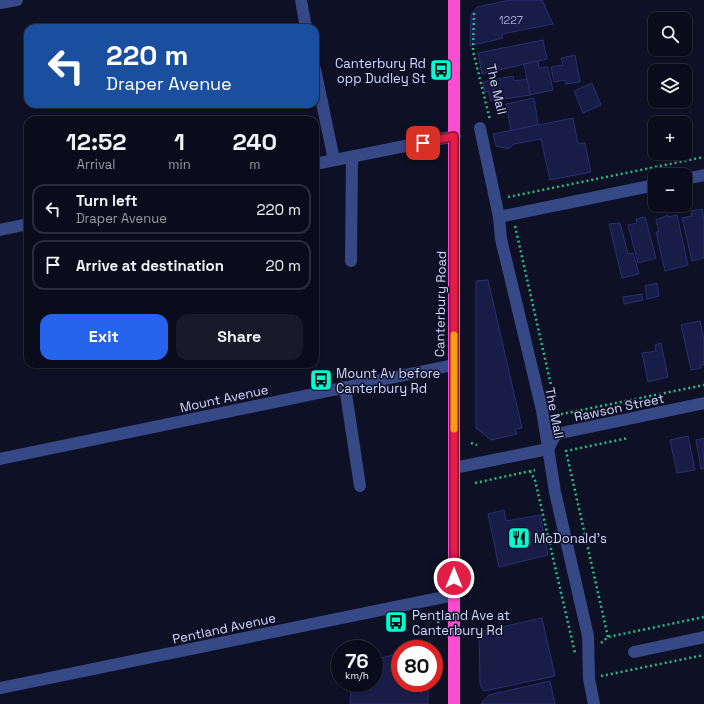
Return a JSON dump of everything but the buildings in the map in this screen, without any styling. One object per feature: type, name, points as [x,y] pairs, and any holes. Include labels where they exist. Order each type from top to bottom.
[{"type":"highway","name":"Canterbury Road","points":[[454,0],[454,704]]},
{"type":"street","points":[[0,4],[17,0]]},
{"type":"street","points":[[301,0],[305,24]]},
{"type":"street","points":[[319,88],[334,160]]},
{"type":"street","name":"The Mall","points":[[486,128],[501,238],[542,410],[555,492],[588,636],[589,679],[594,704]]},
{"type":"street","points":[[319,163],[454,136]]},
{"type":"street","points":[[351,262],[352,157]]},
{"type":"street","points":[[692,178],[704,175]]},
{"type":"street","points":[[499,217],[648,186]]},
{"type":"street","points":[[0,230],[24,225]]},
{"type":"street","name":"Mount Avenue","points":[[0,459],[453,365]]},
{"type":"street","points":[[345,388],[360,486]]},
{"type":"street","name":"Rawson Street","points":[[548,448],[556,434],[704,404]]},
{"type":"street","points":[[454,468],[548,448]]},
{"type":"street","name":"Pentland Avenue","points":[[0,688],[454,595]]},
{"type":"street","points":[[634,652],[704,637]]},
{"type":"path","name":"The Mall","points":[[474,13],[473,51],[486,128]]},
{"type":"path","points":[[508,197],[704,156]]},
{"type":"path","name":"The Mall","points":[[506,189],[552,390]]},
{"type":"path","name":"Rawson Street","points":[[557,414],[704,385]]},
{"type":"path","name":"The Mall","points":[[608,637],[566,451],[628,438]]},
{"type":"path","points":[[471,443],[477,445]]},
{"type":"path","points":[[475,483],[535,470]]},
{"type":"path","points":[[530,471],[536,480],[576,660]]},
{"type":"path","points":[[438,576],[439,581]]},
{"type":"path","points":[[438,623],[439,618]]},
{"type":"path","points":[[589,679],[704,655]]},
{"type":"slow traffic","points":[[454,335],[454,429]]},
{"type":"place","name":"Canterbury Rd opp Dudley St","points":[[441,70]]},
{"type":"place","name":"Mount Av before Canterbury Rd","points":[[321,380]]},
{"type":"place","name":"McDonald's","points":[[519,538]]},
{"type":"place","name":"Pentland Ave at Canterbury Rd","points":[[396,622]]},
{"type":"route","points":[[423,143],[454,136],[454,578]]}]
